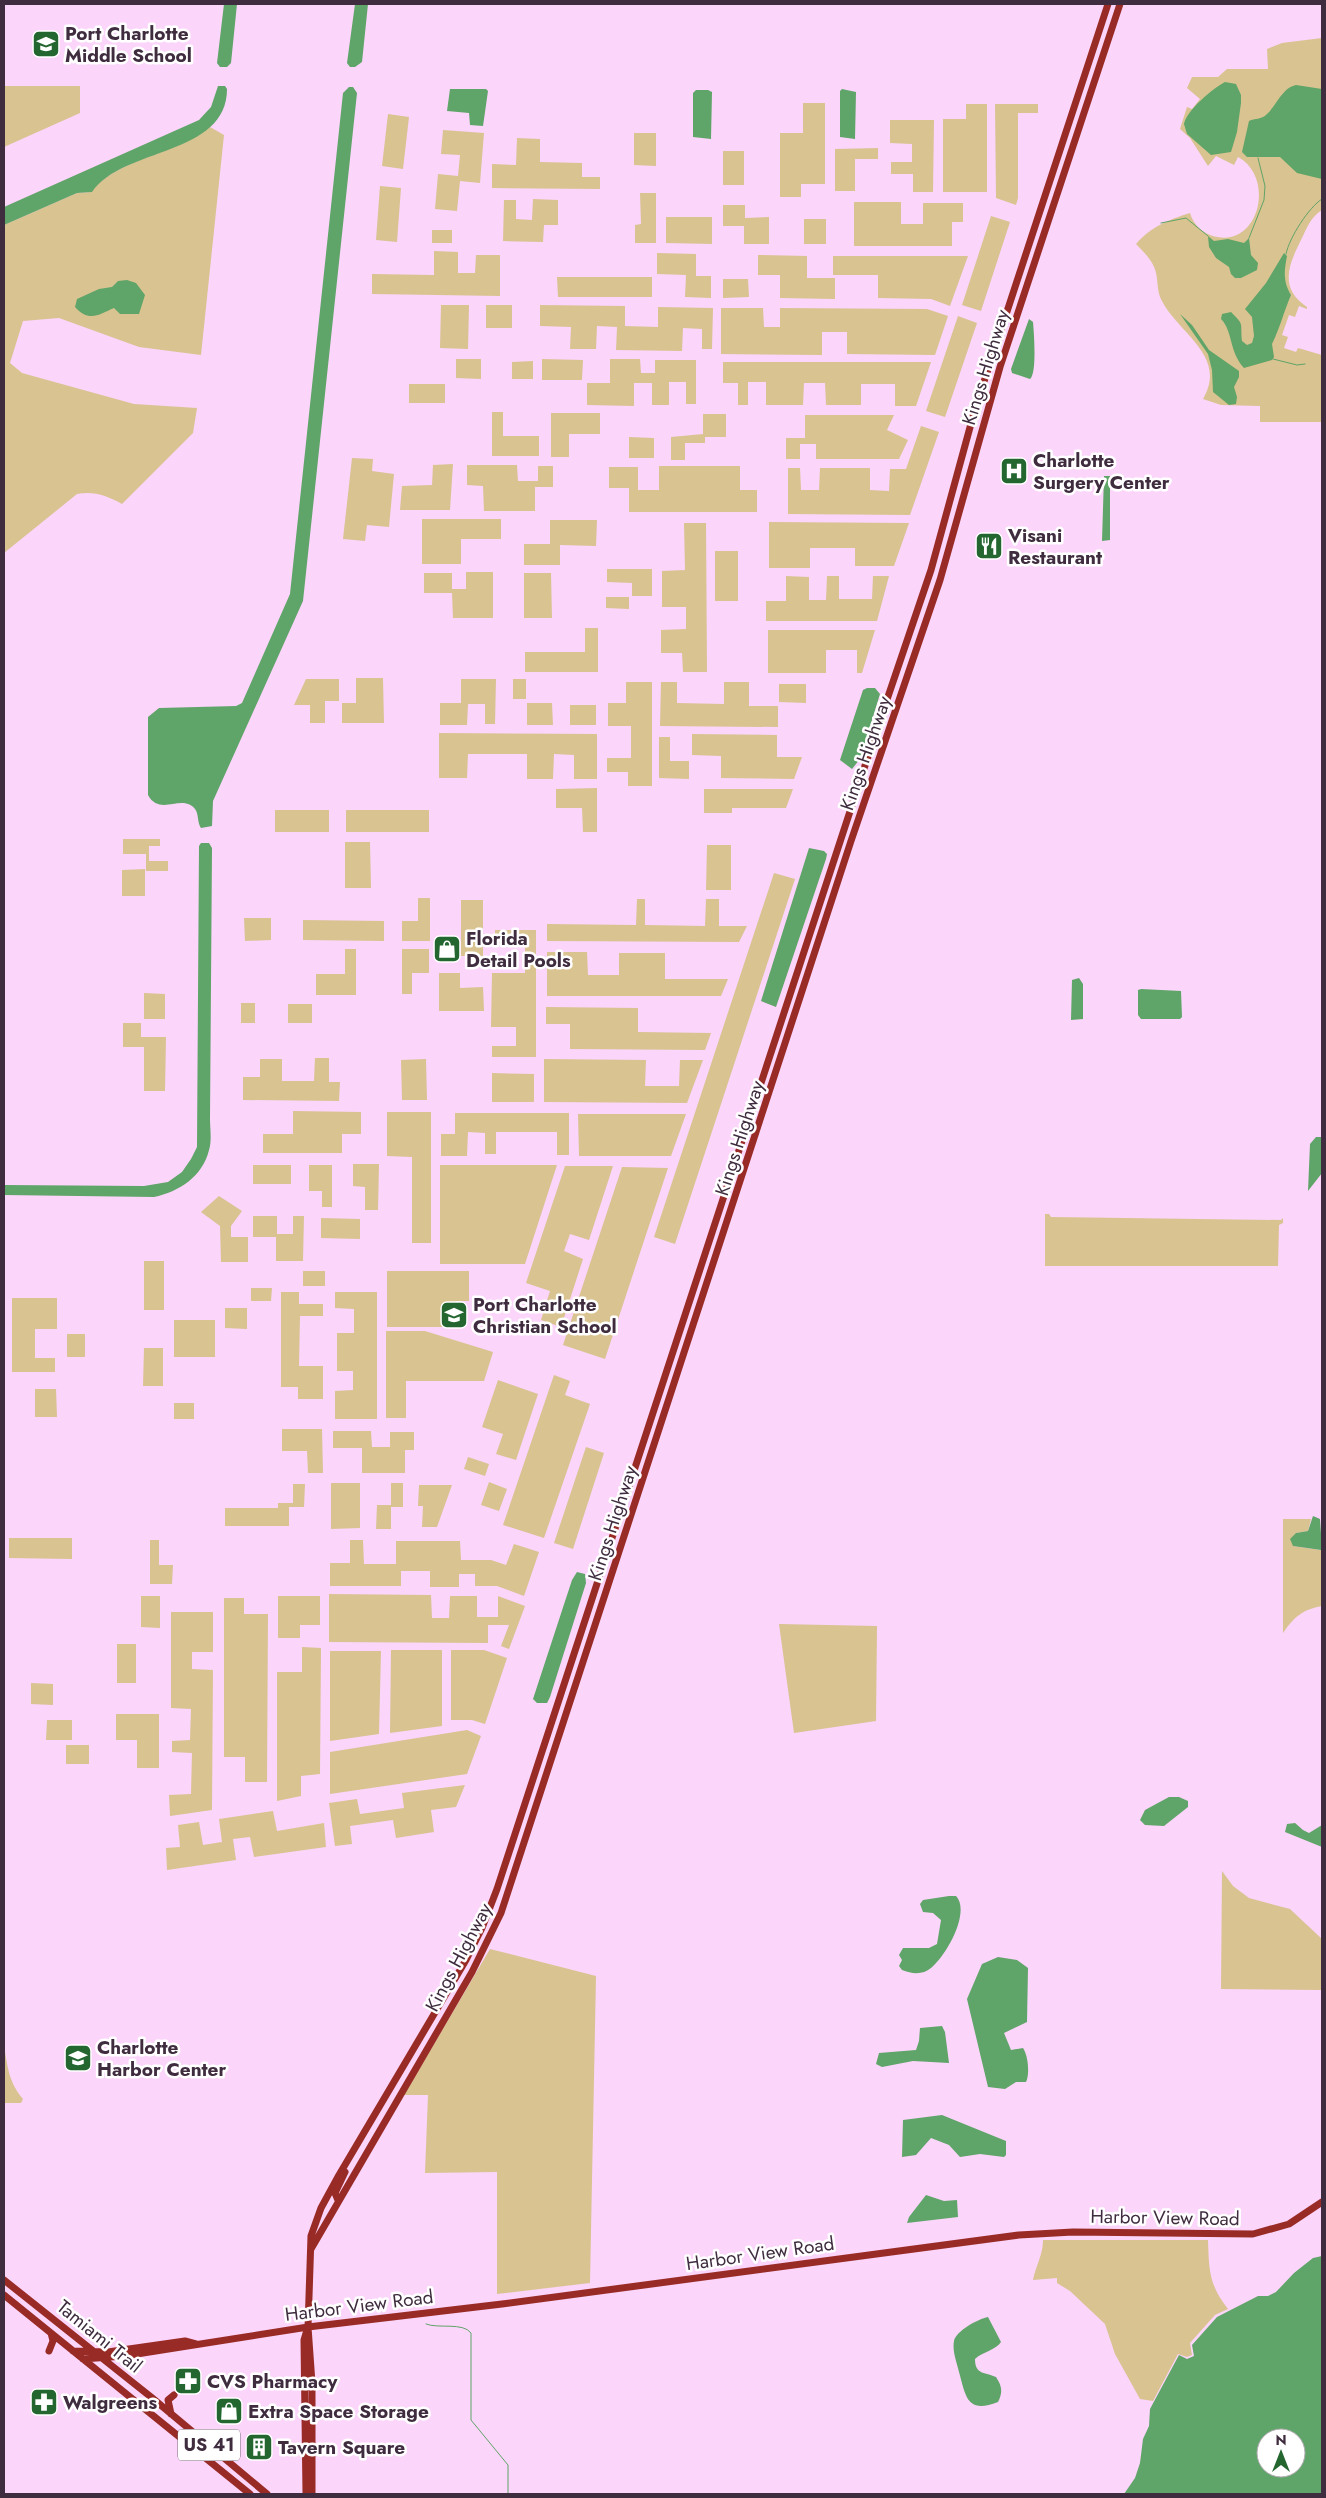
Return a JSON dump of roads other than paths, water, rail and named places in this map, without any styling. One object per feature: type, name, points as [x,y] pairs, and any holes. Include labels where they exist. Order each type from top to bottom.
[{"type":"main road","name":"Kings Highway","points":[[312,2494],[308,2459],[304,2340],[308,2327],[310,2236],[327,2196],[347,2160],[466,1960],[495,1896],[876,732],[931,570],[975,409],[1108,4]]},
{"type":"main road","name":"Kings Highway","points":[[311,2249],[381,2125],[480,1959],[508,1894],[852,841],[940,580],[1000,367],[1119,4]]},
{"type":"main road","points":[[371,2119],[381,2125]]},
{"type":"main road","points":[[338,2200],[335,2193],[347,2168],[347,2160]]},
{"type":"main road","points":[[325,2223],[329,2207],[327,2196]]},
{"type":"main road","name":"Harbor View Road","points":[[83,2359],[102,2359],[185,2348],[196,2344],[308,2327],[502,2304],[1020,2235],[1073,2232],[1253,2234],[1289,2224],[1322,2202]]},
{"type":"main road","name":"Tamiami Trail","points":[[4,2280],[172,2414],[267,2494]]},
{"type":"main road","name":"Tamiami Trail","points":[[4,2295],[250,2494]]},
{"type":"main road","points":[[49,2350],[53,2341],[51,2333]]},
{"type":"main road","name":"Harbor View Road","points":[[73,2351],[94,2352],[184,2341],[196,2344]]},
{"type":"main road","points":[[123,2376],[120,2363],[124,2356]]},
{"type":"main road","points":[[172,2414],[168,2400],[174,2395]]},
{"type":"main road","points":[[196,2449],[220,2454]]},
{"type":"main road","name":"Kings Highway","points":[[306,2494],[308,2459]]},
{"type":"waterway","points":[[1249,238],[1264,200],[1265,186],[1258,158]]},
{"type":"waterway","points":[[1286,254],[1300,224],[1311,209],[1322,199]]},
{"type":"waterway","points":[[1161,223],[1186,218],[1208,236]]},
{"type":"waterway","points":[[1273,359],[1297,365],[1305,364]]},
{"type":"waterway","points":[[426,2324],[462,2328],[471,2333],[471,2420],[508,2465],[508,2494]]},
{"type":"place","name":"Port Charlotte Middle School","points":[[46,44]]},
{"type":"place","name":"Charlotte Surgery Center","points":[[1014,471]]},
{"type":"place","name":"Visani Restaurant","points":[[989,546]]},
{"type":"place","name":"Florida Detail Pools","points":[[447,949]]},
{"type":"place","name":"Port Charlotte Christian School","points":[[454,1315]]},
{"type":"place","name":"Charlotte Harbor Center","points":[[78,2058]]},
{"type":"place","name":"CVS Pharmacy","points":[[188,2381]]},
{"type":"place","name":"Walgreens","points":[[44,2402]]},
{"type":"place","name":"Extra Space Storage","points":[[229,2411]]},
{"type":"place","name":"Tavern Square","points":[[259,2447]]}]
